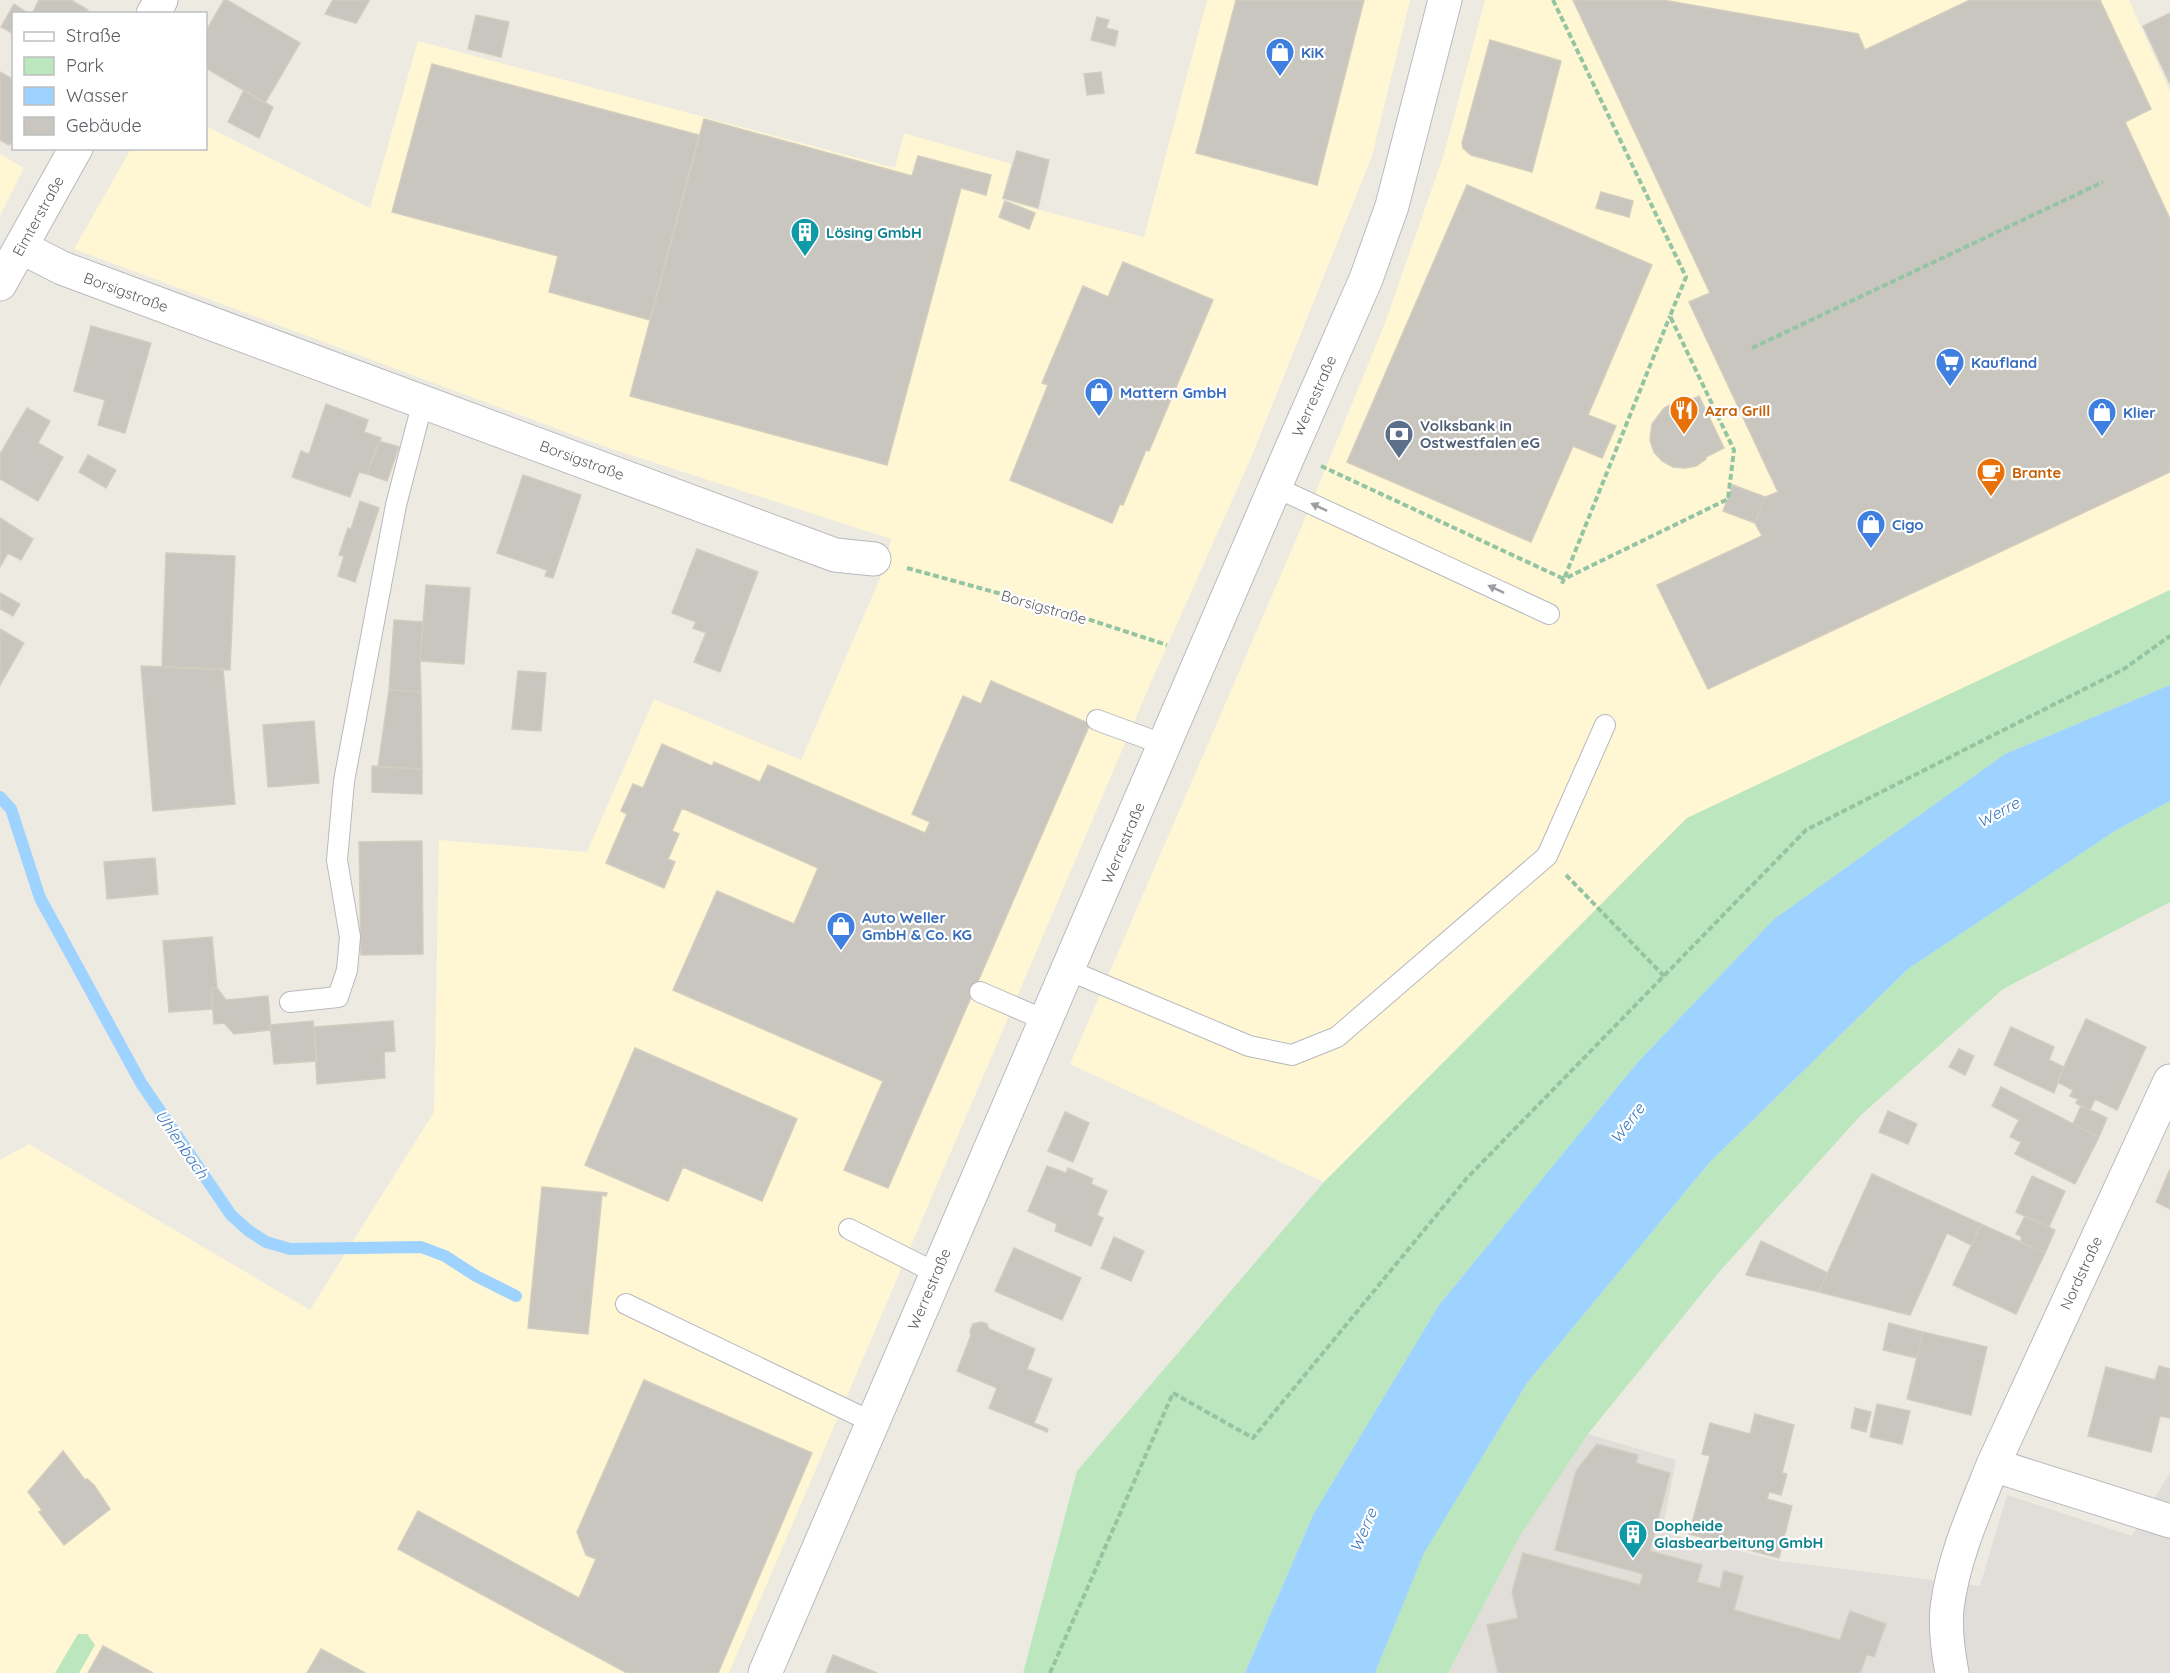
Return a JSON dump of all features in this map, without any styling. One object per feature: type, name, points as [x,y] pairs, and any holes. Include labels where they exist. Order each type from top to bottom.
[{"type":"street","name":"Werrestraße","points":[[765,1673],[1366,279],[1388,216],[1445,0]]},
{"type":"street","name":"Eimterstraße","points":[[0,284],[75,150]]},
{"type":"street","name":"Borsigstraße","points":[[21,247],[62,268],[836,555],[874,559]]},
{"type":"street","name":"Nordstraße","points":[[1952,1673],[1947,1648],[1947,1609],[1954,1574],[1973,1516],[1993,1465],[2170,1081]]},
{"type":"street","points":[[1993,1465],[2170,1521]]},
{"type":"lane","points":[[290,1002],[338,997],[347,970],[350,937],[337,860],[344,781],[396,505],[423,401]]},
{"type":"lane","points":[[1275,487],[1549,614]]},
{"type":"lane","points":[[1097,720],[1165,745]]},
{"type":"lane","points":[[1068,970],[1249,1046],[1292,1055],[1337,1037],[1547,856],[1605,725]]},
{"type":"lane","points":[[980,992],[1047,1020]]},
{"type":"lane","points":[[849,1228],[936,1273]]},
{"type":"lane","points":[[626,1304],[872,1422]]},
{"type":"path","points":[[1552,0],[1686,277],[1564,579]]},
{"type":"path","points":[[1752,348],[2103,182]]},
{"type":"path","points":[[1564,579],[1728,499],[1734,450],[1670,316]]},
{"type":"path","points":[[1290,452],[1564,579]]},
{"type":"path","name":"Borsigstraße","points":[[874,559],[1062,611],[1152,641]]},
{"type":"path","points":[[1050,1673],[1173,1393],[1253,1438],[1467,1178],[1806,830],[2124,669],[2170,636]]},
{"type":"path","points":[[1547,856],[1664,976]]},
{"type":"shaded area","points":[[1207,0],[1410,0],[1372,156],[1251,458],[1152,680],[729,1673],[0,1673],[0,1160],[29,1144],[310,1310],[434,1112],[439,840],[587,852],[654,699],[801,760],[882,574],[891,539],[603,446],[74,249],[130,150],[207,150],[207,126],[370,208],[418,41],[895,168],[904,133],[1011,164],[1002,200],[1144,237]]},
{"type":"shaded area","points":[[1485,0],[2129,0],[2170,92],[2170,590],[1687,818],[1324,1182],[1070,1064],[1304,521],[1385,323],[1444,154]]},
{"type":"shaded area","points":[[0,154],[24,168],[0,216]]},
{"type":"shaded area","points":[[1588,1434],[1676,1460],[1662,1532],[1780,1561],[1980,1586],[2007,1495],[2132,1536],[2170,1472],[2170,1673],[1448,1673],[1521,1534]]},
{"type":"green space","points":[[2170,590],[2170,685],[2005,754],[1774,919],[1637,1063],[1439,1305],[1313,1515],[1245,1673],[1023,1673],[1077,1471],[1324,1182],[1687,818]]},
{"type":"green space","points":[[2170,801],[2170,902],[2003,989],[1861,1115],[1720,1271],[1588,1434],[1521,1534],[1448,1673],[1375,1673],[1424,1552],[1527,1383],[1710,1162],[1908,969],[2115,831]]},
{"type":"green space","points":[[78,1634],[87,1634],[95,1645],[79,1673],[55,1673]]},
{"type":"water","name":"Werre","points":[[2170,685],[2170,801],[2115,831],[1908,969],[1710,1162],[1527,1383],[1424,1553],[1375,1673],[1245,1673],[1313,1515],[1439,1305],[1637,1063],[1774,919],[2005,754]]},
{"type":"building","points":[[39,0],[71,0],[88,10],[87,12],[33,12]]},
{"type":"building","points":[[224,0],[227,0],[300,43],[265,103],[207,69],[207,29]]},
{"type":"building","points":[[333,0],[369,1],[356,23],[325,14]]},
{"type":"building","name":"KiK","points":[[1236,0],[1364,0],[1317,185],[1196,153]]},
{"type":"building","name":"Kaufland","points":[[1573,0],[1663,0],[1858,34],[1865,50],[1970,0],[2100,0],[2151,109],[2125,122],[2170,219],[2170,472],[1708,689],[1657,585],[1762,536],[1755,523],[1765,497],[1778,492],[1689,302],[1710,293]]},
{"type":"building","points":[[14,4],[26,12],[12,12],[12,33],[1,27]]},
{"type":"building","points":[[2170,13],[2170,84],[2143,26]]},
{"type":"building","points":[[476,15],[509,22],[501,57],[468,49]]},
{"type":"building","points":[[1097,17],[1109,20],[1106,28],[1118,31],[1115,46],[1091,40]]},
{"type":"building","points":[[1490,40],[1561,61],[1532,172],[1471,155],[1463,148],[1462,143]]},
{"type":"building","points":[[432,64],[699,135],[650,320],[549,292],[558,256],[392,212]]},
{"type":"building","points":[[0,72],[12,79],[12,141],[9,145],[0,140]]},
{"type":"building","points":[[1101,72],[1104,93],[1087,95],[1084,74]]},
{"type":"building","points":[[244,90],[273,107],[259,138],[228,122]]},
{"type":"building","name":"Lösing GmbH","points":[[704,119],[912,176],[918,156],[991,175],[986,195],[961,188],[887,465],[630,396]]},
{"type":"building","points":[[1017,151],[1049,160],[1038,208],[1003,198]]},
{"type":"building","points":[[1467,185],[1652,265],[1588,415],[1616,426],[1602,458],[1573,446],[1531,542],[1347,462]]},
{"type":"building","points":[[1601,192],[1633,201],[1629,217],[1596,208]]},
{"type":"building","points":[[1005,201],[1035,213],[1029,229],[999,217]]},
{"type":"building","name":"Mattern GmbH","points":[[1123,262],[1213,300],[1149,451],[1146,450],[1123,505],[1120,504],[1112,523],[1010,480],[1048,385],[1042,383],[1083,286],[1108,297]]},
{"type":"building","points":[[91,326],[151,343],[125,433],[98,425],[105,400],[74,391]]},
{"type":"building","name":"Azra Grill","points":[[1699,396],[1724,448],[1706,457],[1696,466],[1673,467],[1662,461],[1654,452],[1650,440],[1652,424],[1664,408]]},
{"type":"building","points":[[326,404],[368,420],[364,432],[381,438],[367,474],[359,472],[350,497],[292,477],[301,451],[309,454]]},
{"type":"building","points":[[27,408],[50,421],[38,443],[63,457],[38,501],[0,479],[0,454]]},
{"type":"building","points":[[379,441],[399,447],[387,481],[367,474]]},
{"type":"building","points":[[88,455],[116,470],[106,488],[79,472]]},
{"type":"building","points":[[523,475],[581,495],[553,578],[545,576],[547,570],[497,553]]},
{"type":"building","points":[[1733,485],[1765,497],[1755,523],[1723,511]]},
{"type":"building","points":[[360,501],[379,508],[355,582],[338,576],[344,556],[339,555]]},
{"type":"building","points":[[0,518],[33,539],[21,560],[8,553],[0,567]]},
{"type":"building","points":[[697,549],[758,572],[720,672],[694,662],[706,633],[693,628],[696,622],[672,613]]},
{"type":"building","points":[[166,553],[235,556],[230,670],[162,667]]},
{"type":"building","points":[[426,585],[470,588],[464,664],[420,661]]},
{"type":"building","points":[[0,593],[20,604],[13,616],[0,609]]},
{"type":"building","points":[[394,620],[423,622],[420,661],[421,692],[389,690]]},
{"type":"building","points":[[0,629],[24,643],[0,685]]},
{"type":"building","points":[[141,666],[223,669],[235,804],[153,811]]},
{"type":"building","points":[[518,671],[546,673],[541,731],[512,729]]},
{"type":"building","name":"Auto Weller GmbH & Co. KG","points":[[991,681],[1090,724],[888,1188],[844,1170],[883,1081],[673,990],[717,891],[794,924],[818,868],[682,808],[672,831],[679,834],[668,859],[675,862],[664,888],[606,863],[627,814],[621,811],[633,784],[643,788],[662,744],[712,766],[714,762],[760,782],[768,765],[925,833],[930,822],[912,814],[963,696],[981,704]]},
{"type":"building","points":[[389,690],[421,692],[422,769],[378,767]]},
{"type":"building","points":[[314,721],[319,783],[268,787],[263,725]]},
{"type":"building","points":[[372,766],[422,769],[422,794],[372,792]]},
{"type":"building","points":[[422,841],[423,954],[361,955],[359,842]]},
{"type":"building","points":[[155,858],[158,894],[107,899],[104,862]]},
{"type":"building","points":[[212,937],[217,988],[211,989],[213,1009],[169,1012],[163,941]]},
{"type":"building","points":[[217,988],[226,1000],[268,996],[271,1030],[234,1034],[224,1023],[214,1024],[211,989]]},
{"type":"building","points":[[2086,1019],[2146,1047],[2117,1110],[2095,1099],[2090,1110],[2081,1106],[2076,1103],[2078,1099],[2070,1096],[2073,1090],[2057,1082]]},
{"type":"building","points":[[313,1021],[317,1061],[274,1064],[270,1025]]},
{"type":"building","points":[[393,1021],[395,1051],[384,1052],[385,1078],[317,1084],[314,1027]]},
{"type":"building","points":[[2011,1027],[2054,1047],[2049,1060],[2064,1067],[2054,1093],[1994,1065]]},
{"type":"building","points":[[635,1048],[797,1119],[762,1201],[683,1167],[668,1201],[585,1165]]},
{"type":"building","points":[[1959,1049],[1974,1056],[1965,1075],[1949,1067]]},
{"type":"building","points":[[2001,1087],[2099,1137],[2075,1184],[2015,1154],[2021,1142],[2010,1137],[2019,1120],[1992,1106]]},
{"type":"building","points":[[2081,1106],[2107,1118],[2099,1137],[2073,1124]]},
{"type":"building","points":[[1888,1111],[1917,1124],[1908,1144],[1879,1132]]},
{"type":"building","points":[[1065,1112],[1089,1123],[1073,1162],[1048,1151]]},
{"type":"building","points":[[1047,1166],[1066,1173],[1068,1168],[1093,1179],[1091,1184],[1107,1191],[1097,1215],[1103,1218],[1091,1246],[1055,1231],[1057,1224],[1028,1211]]},
{"type":"building","points":[[2170,1169],[2170,1209],[2156,1202]]},
{"type":"building","points":[[1872,1174],[1981,1224],[1971,1245],[1947,1233],[1910,1315],[1819,1292]]},
{"type":"building","points":[[2032,1176],[2065,1191],[2049,1227],[2016,1212]]},
{"type":"building","points":[[542,1187],[607,1193],[606,1196],[602,1195],[588,1334],[528,1328]]},
{"type":"building","points":[[2025,1216],[2055,1230],[2045,1253],[2020,1242],[2022,1237],[2016,1234]]},
{"type":"building","points":[[1981,1224],[2045,1253],[2016,1314],[1953,1285]]},
{"type":"building","points":[[1114,1237],[1144,1251],[1131,1281],[1101,1268]]},
{"type":"building","points":[[1761,1241],[1828,1273],[1819,1292],[1746,1275]]},
{"type":"building","points":[[1014,1248],[1081,1278],[1062,1320],[995,1291]]},
{"type":"building","points":[[981,1322],[987,1324],[989,1329],[1035,1349],[1027,1369],[1052,1379],[1034,1423],[1048,1429],[1047,1432],[989,1408],[997,1388],[957,1371],[973,1324]]},
{"type":"building","points":[[1889,1323],[1923,1332],[1917,1358],[1883,1350]]},
{"type":"building","points":[[1923,1332],[1987,1347],[1971,1415],[1907,1399]]},
{"type":"building","points":[[2159,1366],[2170,1369],[2170,1418],[2160,1416],[2151,1452],[2088,1436],[2106,1367],[2155,1380]]},
{"type":"building","points":[[644,1380],[812,1453],[718,1673],[627,1673],[398,1549],[418,1511],[579,1598],[596,1559],[586,1555],[577,1532]]},
{"type":"building","points":[[1877,1404],[1910,1411],[1902,1444],[1870,1437]]},
{"type":"building","points":[[1855,1408],[1871,1412],[1866,1432],[1851,1428]]},
{"type":"building","points":[[1755,1414],[1794,1425],[1782,1473],[1787,1474],[1781,1495],[1769,1492],[1767,1499],[1792,1506],[1779,1558],[1689,1534],[1710,1456],[1702,1454],[1710,1423],[1750,1434]]},
{"type":"building","name":"Dopheide Glasbearbeitung GmbH","points":[[1597,1444],[1638,1455],[1636,1463],[1670,1473],[1650,1551],[1702,1565],[1697,1582],[1720,1588],[1724,1571],[1743,1576],[1734,1610],[1840,1640],[1850,1611],[1886,1624],[1874,1657],[1867,1654],[1860,1673],[1498,1673],[1487,1625],[1518,1618],[1512,1592],[1523,1553],[1640,1585],[1643,1574],[1555,1550],[1576,1471]]},
{"type":"building","points":[[63,1451],[85,1480],[87,1479],[94,1485],[110,1509],[64,1545],[39,1512],[42,1510],[28,1492]]},
{"type":"building","points":[[103,1646],[153,1673],[88,1673]]},
{"type":"building","points":[[321,1649],[365,1673],[307,1673]]},
{"type":"building","points":[[833,1655],[877,1673],[826,1673]]},
{"type":"waterway","name":"Uhlenbach","points":[[0,797],[11,809],[40,898],[141,1083],[231,1215],[266,1242],[290,1249],[421,1247],[445,1256],[476,1276],[516,1296]]},
{"type":"place","name":"KiK","points":[[1280,78]]},
{"type":"place","name":"Lösing GmbH","points":[[805,258]]},
{"type":"place","name":"Kaufland","points":[[1950,388]]},
{"type":"place","name":"Mattern GmbH","points":[[1099,418]]},
{"type":"place","name":"Azra Grill","points":[[1684,436]]},
{"type":"place","name":"Klier","points":[[2102,438]]},
{"type":"place","name":"Volksbank in Ostwestfalen eG","points":[[1399,460]]},
{"type":"place","name":"Brante","points":[[1991,498]]},
{"type":"place","name":"Cigo","points":[[1871,550]]},
{"type":"place","name":"Auto Weller GmbH & Co. KG","points":[[841,952]]},
{"type":"place","name":"Dopheide Glasbearbeitung GmbH","points":[[1633,1560]]}]
